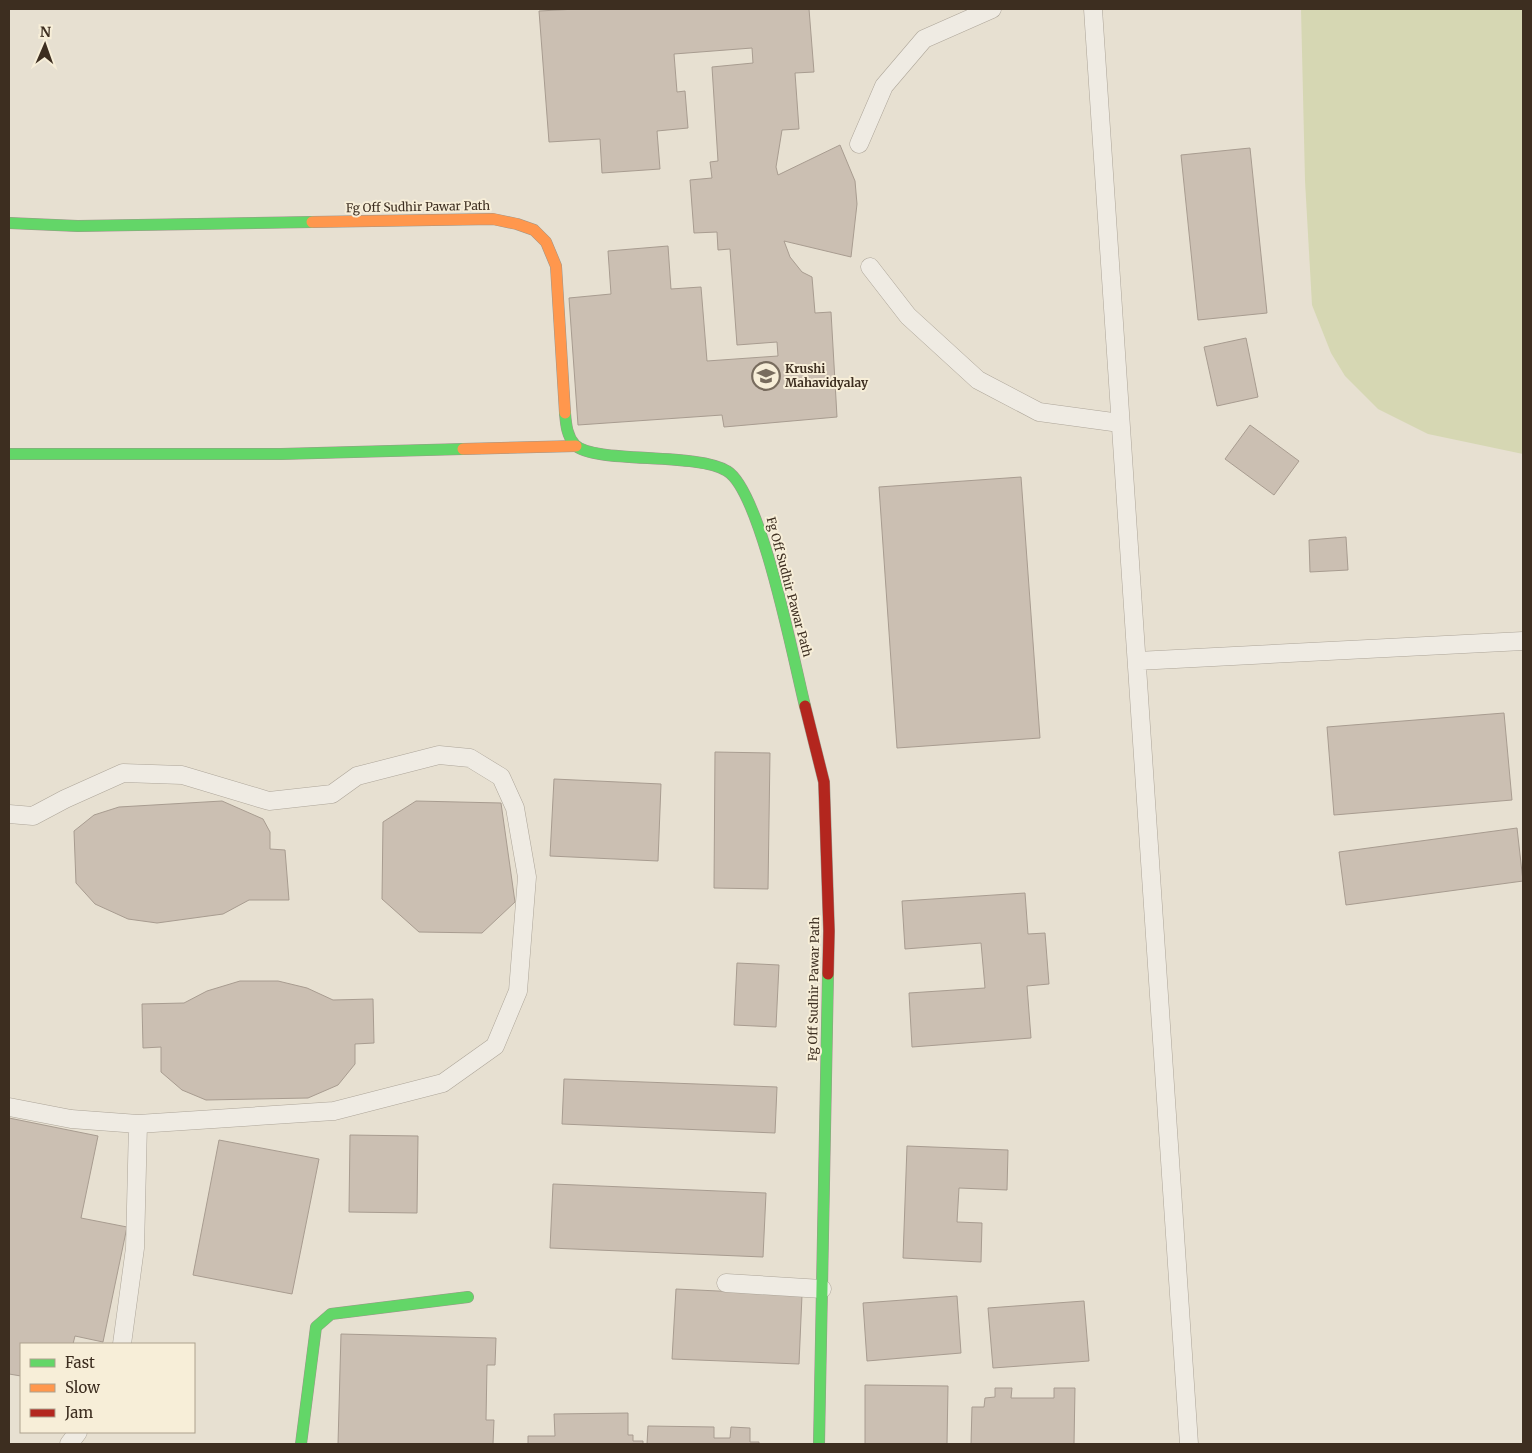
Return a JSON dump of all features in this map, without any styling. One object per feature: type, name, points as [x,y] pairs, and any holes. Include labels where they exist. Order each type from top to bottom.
[{"type":"street","name":"Fg Off Sudhir Pawar Path","points":[[9,223],[78,226],[492,219],[529,225],[548,244],[556,266],[566,430],[576,446],[596,453],[703,462],[728,471],[746,492],[760,526],[824,782],[829,931],[819,1444]]},
{"type":"street","points":[[9,454],[281,454],[576,446]]},
{"type":"street","points":[[301,1444],[316,1327],[331,1314],[468,1297]]},
{"type":"lane","points":[[859,144],[884,86],[924,39],[992,9]]},
{"type":"lane","points":[[1093,9],[1189,1444]]},
{"type":"lane","points":[[870,267],[908,316],[978,380],[1039,412],[1120,423]]},
{"type":"lane","points":[[1136,662],[1523,641]]},
{"type":"lane","points":[[9,814],[33,816],[123,773],[182,775],[269,801],[332,794],[357,776],[439,755],[470,758],[488,767],[501,777],[515,808],[527,877],[518,991],[494,1046],[444,1083],[334,1111],[138,1124],[71,1119],[9,1107]]},
{"type":"lane","points":[[122,1343],[135,1248],[138,1124]]},
{"type":"lane","points":[[726,1283],[822,1288]]},
{"type":"lane","points":[[69,1444],[77,1433]]},
{"type":"green space","points":[[1301,9],[1523,9],[1523,454],[1428,434],[1378,409],[1345,376],[1331,353],[1312,305],[1305,181]]},
{"type":"building","points":[[577,9],[809,9],[814,72],[795,73],[799,129],[782,130],[776,167],[778,175],[840,145],[855,181],[857,204],[851,257],[784,241],[790,257],[802,272],[812,277],[815,313],[831,312],[837,417],[724,427],[722,415],[578,425],[569,298],[611,294],[608,251],[668,246],[671,289],[701,287],[707,361],[778,356],[777,342],[737,345],[730,249],[718,250],[717,232],[694,233],[690,180],[712,178],[710,162],[718,161],[712,67],[753,63],[752,48],[674,54],[677,92],[685,91],[688,128],[657,131],[660,169],[602,173],[600,139],[549,142],[539,11]]},
{"type":"building","points":[[1250,148],[1267,313],[1198,320],[1181,155]]},
{"type":"building","points":[[1246,338],[1258,397],[1217,406],[1204,347]]},
{"type":"building","points":[[1250,425],[1299,461],[1274,495],[1225,459]]},
{"type":"building","points":[[1021,477],[1040,738],[897,748],[879,487]]},
{"type":"building","points":[[1346,537],[1348,570],[1310,572],[1309,540]]},
{"type":"building","points":[[1504,713],[1512,800],[1334,815],[1327,727]]},
{"type":"building","points":[[715,752],[770,753],[768,889],[714,888]]},
{"type":"building","points":[[554,779],[661,784],[658,861],[550,856]]},
{"type":"building","points":[[222,801],[263,819],[270,832],[270,849],[285,850],[289,900],[249,900],[223,914],[157,923],[128,919],[95,904],[76,883],[74,831],[94,815],[119,807]]},
{"type":"building","points":[[416,801],[501,803],[515,902],[482,933],[419,932],[382,899],[383,822]]},
{"type":"building","points":[[1517,828],[1523,881],[1346,905],[1339,852]]},
{"type":"building","points":[[1025,893],[1028,934],[1045,933],[1049,984],[1027,986],[1031,1038],[912,1047],[909,993],[985,988],[981,943],[905,949],[902,901]]},
{"type":"building","points":[[737,963],[779,965],[776,1027],[734,1025]]},
{"type":"building","points":[[240,981],[278,981],[307,988],[333,1000],[373,999],[374,1043],[355,1044],[355,1064],[338,1085],[308,1098],[206,1100],[182,1090],[161,1072],[161,1047],[143,1048],[142,1004],[184,1003],[207,991]]},
{"type":"building","points":[[564,1079],[777,1087],[775,1133],[562,1124]]},
{"type":"building","points":[[9,1118],[98,1136],[81,1218],[127,1227],[103,1342],[75,1336],[73,1343],[20,1343],[20,1376],[9,1374]]},
{"type":"building","points":[[350,1135],[418,1136],[417,1213],[349,1212]]},
{"type":"building","points":[[219,1140],[319,1159],[292,1294],[193,1275]]},
{"type":"building","points":[[907,1146],[1008,1150],[1007,1190],[959,1188],[957,1222],[982,1223],[981,1262],[903,1258]]},
{"type":"building","points":[[553,1184],[766,1193],[763,1257],[550,1248]]},
{"type":"building","points":[[676,1289],[802,1295],[799,1364],[672,1359]]},
{"type":"building","points":[[957,1296],[961,1353],[867,1361],[863,1303]]},
{"type":"building","points":[[1084,1301],[1089,1361],[993,1368],[988,1308]]},
{"type":"building","points":[[341,1334],[496,1338],[495,1365],[487,1365],[486,1420],[494,1420],[493,1444],[338,1444]]},
{"type":"building","points":[[865,1385],[948,1386],[947,1444],[865,1444]]},
{"type":"building","points":[[995,1388],[1012,1388],[1011,1398],[1054,1398],[1054,1388],[1075,1388],[1074,1444],[971,1444],[972,1407],[984,1407],[985,1398],[995,1397]]},
{"type":"building","points":[[628,1413],[628,1435],[633,1435],[633,1441],[643,1441],[643,1444],[528,1444],[528,1436],[555,1436],[554,1414]]},
{"type":"building","points":[[648,1426],[714,1427],[714,1438],[730,1438],[731,1427],[750,1428],[750,1442],[759,1442],[759,1444],[647,1444]]},
{"type":"traffic: fast","points":[[9,223],[78,226],[312,222]]},
{"type":"traffic: fast","points":[[565,413],[566,426],[570,438],[575,445],[586,451],[624,457],[671,459],[713,465],[727,471],[740,485],[752,510],[775,580],[805,706]]},
{"type":"traffic: fast","points":[[9,454],[281,454],[463,449]]},
{"type":"traffic: fast","points":[[819,1444],[828,974]]},
{"type":"traffic: fast","points":[[301,1444],[316,1327],[331,1314],[468,1297]]},
{"type":"traffic: slow","points":[[312,222],[493,219],[534,230],[546,242],[556,266],[565,413]]},
{"type":"traffic: slow","points":[[463,449],[576,446]]},
{"type":"traffic: jam","points":[[805,706],[824,782],[829,931],[828,974]]},
{"type":"place","name":"Krushi Mahavidyalay","points":[[766,376]]}]
